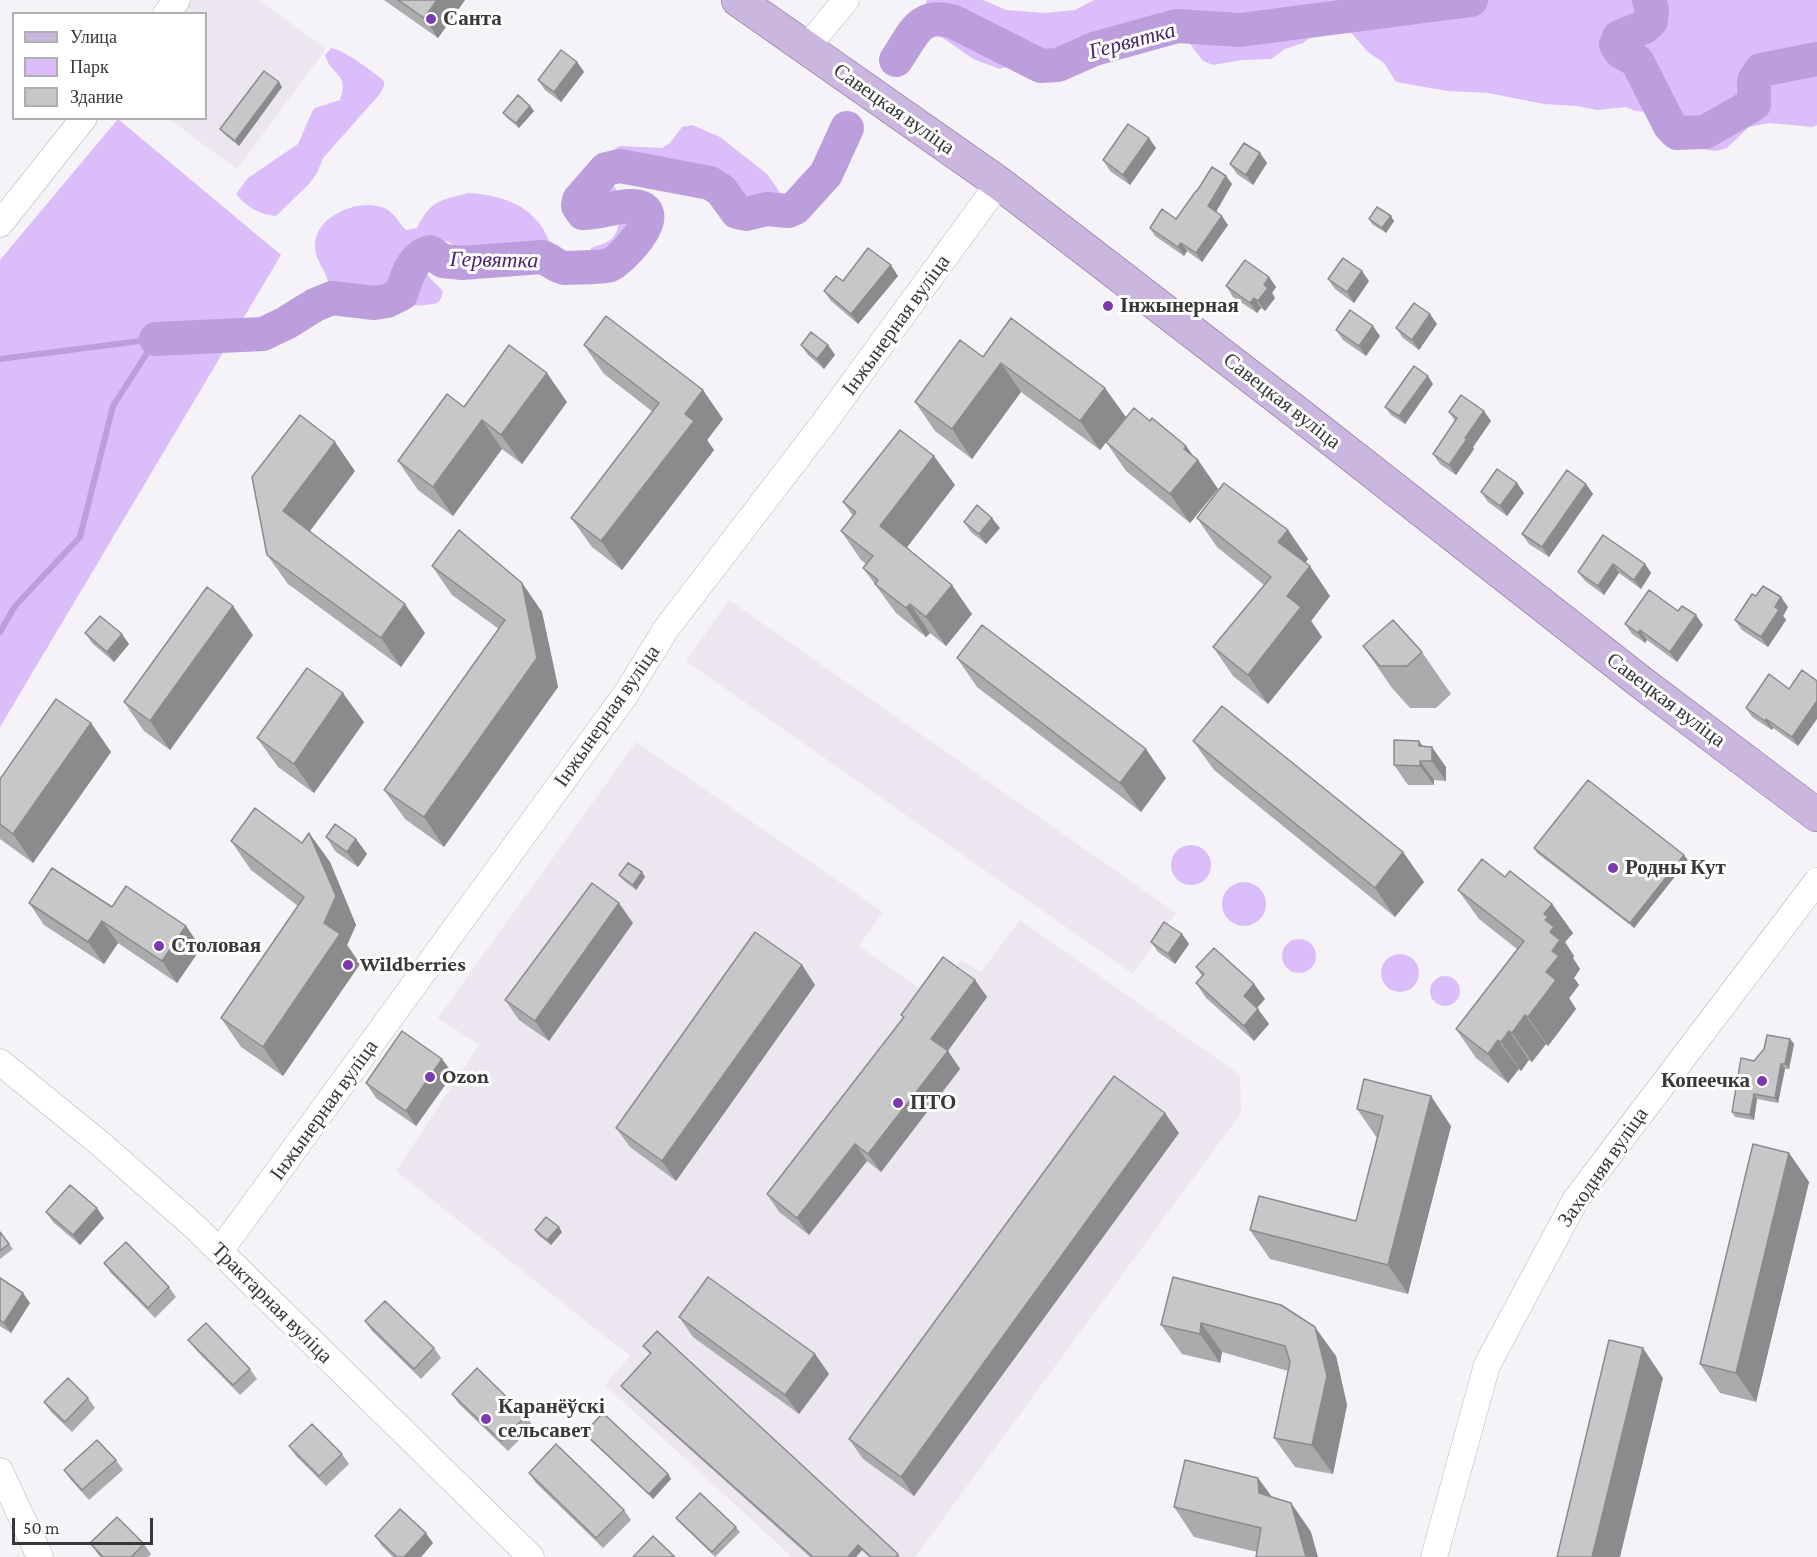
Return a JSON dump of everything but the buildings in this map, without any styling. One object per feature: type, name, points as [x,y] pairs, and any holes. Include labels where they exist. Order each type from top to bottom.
[{"type":"main road","name":"Савецкая вуліца","points":[[738,0],[999,183],[1642,683],[1817,815]]},
{"type":"street","points":[[168,12],[177,0]]},
{"type":"street","points":[[807,47],[846,0]]},
{"type":"street","points":[[0,224],[82,120]]},
{"type":"street","name":"Інжынерная вуліца","points":[[220,1251],[626,694],[666,629],[823,424],[999,183]]},
{"type":"street","name":"Заходняя вуліца","points":[[1434,1557],[1487,1365],[1576,1199],[1817,881]]},
{"type":"street","name":"Трактарная вуліца","points":[[0,1062],[97,1141],[195,1227],[531,1557]]},
{"type":"street","points":[[0,1471],[40,1557]]},
{"type":"shaded area","points":[[187,0],[259,0],[326,49],[237,169],[170,120],[207,120],[207,12],[178,12]]},
{"type":"shaded area","points":[[729,600],[1176,913],[1133,974],[686,661]]},
{"type":"shaded area","points":[[636,742],[883,912],[859,946],[931,997],[961,960],[981,972],[1020,920],[1240,1075],[1241,1113],[915,1557],[792,1557],[605,1385],[630,1356],[396,1171],[479,1045],[438,1018]]},
{"type":"green space","points":[[927,0],[983,0],[1006,10],[1045,13],[1075,10],[1094,0],[1817,0],[1817,125],[1813,127],[1769,123],[1749,127],[1727,148],[1717,151],[1707,150],[1680,132],[1667,116],[1657,113],[1635,111],[1626,107],[1597,110],[1544,104],[1488,93],[1448,91],[1396,82],[1384,63],[1368,52],[1346,27],[1337,23],[1327,23],[1303,43],[1285,49],[1271,59],[1242,60],[1213,65],[1203,61],[1184,36],[1164,25],[1154,26],[1123,52],[1109,53],[1099,50],[1068,53],[1041,52],[1031,55],[1024,62],[1000,69],[973,59],[943,38],[929,32],[922,11]]},
{"type":"green space","points":[[331,48],[344,53],[366,67],[384,81],[384,86],[379,95],[323,158],[317,173],[309,184],[276,216],[259,212],[249,207],[236,194],[248,178],[298,144],[315,108],[340,100],[343,85],[341,79],[325,55]]},
{"type":"green space","points":[[117,120],[281,255],[0,727],[0,260]]},
{"type":"green space","points":[[692,125],[720,137],[767,174],[779,191],[780,201],[766,213],[755,215],[737,210],[701,192],[691,192],[647,174],[628,172],[619,176],[613,184],[618,193],[636,203],[649,217],[648,236],[640,249],[618,257],[595,259],[590,255],[591,248],[613,238],[618,229],[619,219],[611,206],[586,191],[589,171],[602,156],[620,146],[662,148],[670,143],[682,127]]},
{"type":"green space","points":[[468,193],[499,198],[525,210],[544,230],[550,243],[553,259],[546,264],[527,265],[487,274],[447,241],[437,243],[424,251],[423,264],[424,269],[443,291],[437,303],[358,312],[346,311],[338,305],[330,293],[327,277],[315,252],[316,236],[329,219],[351,208],[374,205],[391,212],[406,230],[417,228],[427,212],[437,203]]},
{"type":"green space","points":[[1191,845],[1205,851],[1211,865],[1205,879],[1191,885],[1177,879],[1171,865],[1177,851]]},
{"type":"green space","points":[[1244,882],[1253,883],[1260,888],[1265,895],[1265,913],[1260,920],[1253,925],[1244,926],[1235,925],[1228,920],[1223,913],[1222,904],[1223,895],[1228,888],[1235,883]]},
{"type":"green space","points":[[1299,939],[1311,944],[1316,956],[1311,968],[1299,973],[1287,968],[1282,956],[1287,944]]},
{"type":"green space","points":[[1400,954],[1414,959],[1419,973],[1414,987],[1400,992],[1386,987],[1381,973],[1386,959]]},
{"type":"green space","points":[[1445,976],[1455,981],[1460,991],[1455,1001],[1445,1006],[1435,1001],[1430,991],[1435,981]]},
{"type":"waterway","name":"Гервятка","points":[[896,60],[919,27],[925,22],[942,19],[954,22],[1041,66],[1058,65],[1094,49],[1177,26],[1240,30],[1471,0]]},
{"type":"waterway","name":"Гервятка","points":[[1649,0],[1652,10],[1651,21],[1644,27],[1619,37],[1616,45],[1621,52],[1637,61],[1670,126],[1677,133],[1705,132],[1754,104],[1754,81],[1761,70],[1817,59]]},
{"type":"waterway","name":"Гервятка","points":[[156,339],[263,334],[332,298],[374,303],[387,301],[401,294],[414,263],[430,252],[443,261],[462,263],[542,257],[564,268],[610,265],[638,238],[644,229],[647,213],[636,206],[583,213],[578,206],[579,200],[606,169],[620,166],[710,183],[721,190],[737,212],[746,214],[767,209],[788,211],[795,208],[826,174],[847,128]]},
{"type":"waterway","points":[[0,359],[156,339]]},
{"type":"waterway","name":"Гервятка","points":[[0,632],[15,606],[80,537],[113,406],[156,339]]},
{"type":"place","name":"Санта","points":[[431,19]]},
{"type":"place","name":"Інжынерная","points":[[1108,306]]},
{"type":"place","name":"Родны Кут","points":[[1613,868]]},
{"type":"place","name":"Столовая","points":[[159,946]]},
{"type":"place","name":"Wildberries","points":[[348,965]]},
{"type":"place","name":"Ozon","points":[[430,1077]]},
{"type":"place","name":"Копеечка","points":[[1762,1081]]},
{"type":"place","name":"ПТО","points":[[898,1103]]},
{"type":"place","name":"Каранёўскі сельсавет","points":[[486,1419]]}]
